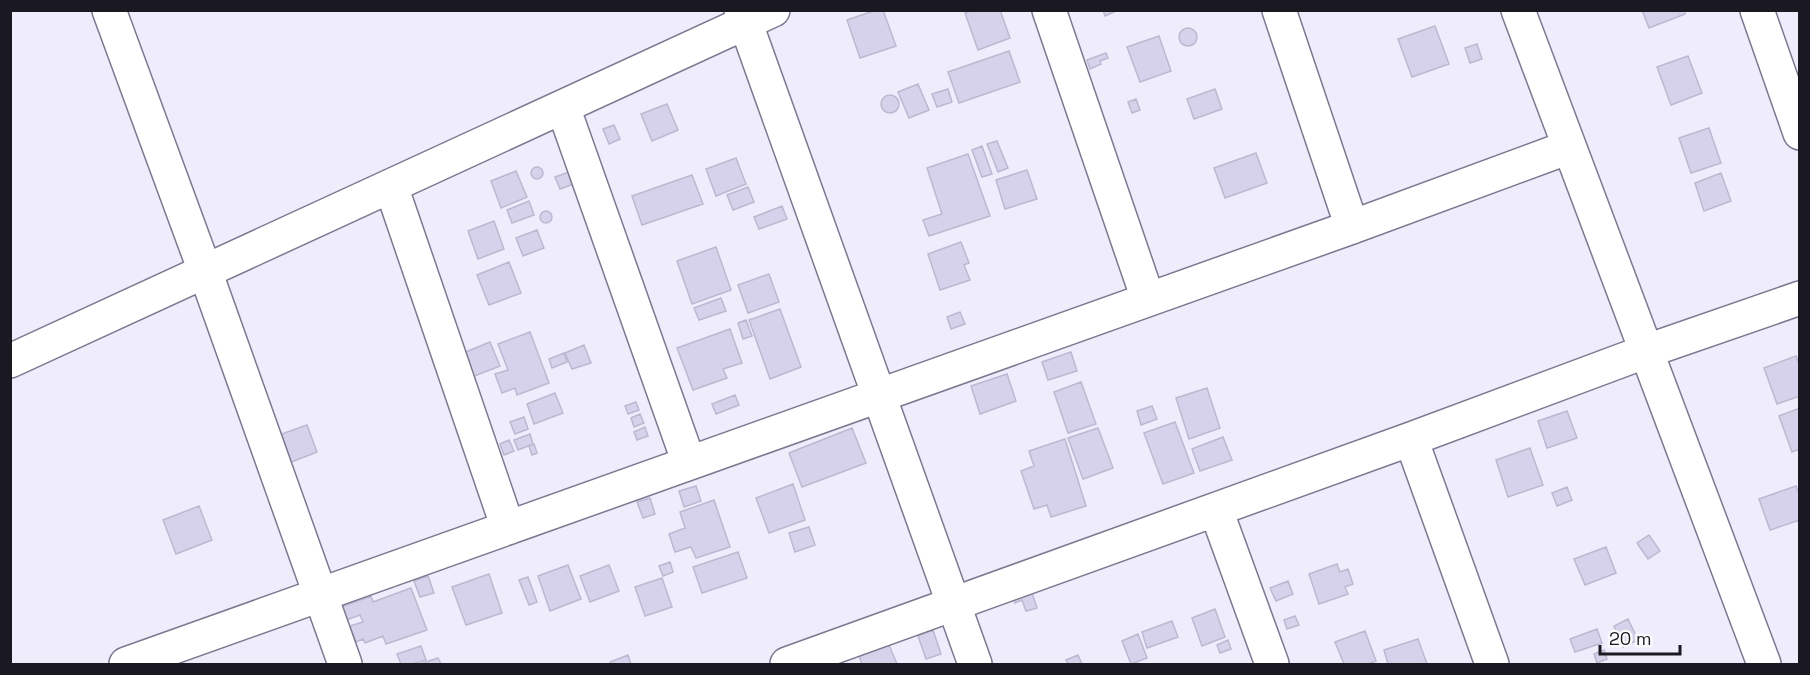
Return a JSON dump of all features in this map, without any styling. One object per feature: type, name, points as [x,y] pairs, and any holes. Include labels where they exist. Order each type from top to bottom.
[{"type":"street","points":[[109,10],[206,271],[345,664]]},
{"type":"street","points":[[1049,10],[1148,299]]},
{"type":"street","points":[[1279,10],[1352,227]]},
{"type":"street","points":[[1518,10],[1764,664]]},
{"type":"street","points":[[1757,10],[1800,133]]},
{"type":"street","points":[[10,361],[562,107],[753,15],[878,396],[975,664]]},
{"type":"street","points":[[562,107],[688,464]]},
{"type":"street","points":[[126,664],[1352,227],[1569,147]]},
{"type":"street","points":[[391,186],[508,528]]},
{"type":"street","points":[[787,664],[1216,510],[1647,351],[1800,298]]},
{"type":"street","points":[[1411,439],[1492,664]]},
{"type":"street","points":[[1216,510],[1272,664]]},
{"type":"building","points":[[876,10],[883,10],[896,46],[860,58],[847,20]]},
{"type":"building","points":[[973,10],[1000,10],[1010,38],[978,50],[965,13]]},
{"type":"building","points":[[1103,10],[1118,10],[1105,16]]},
{"type":"building","points":[[1642,10],[1684,10],[1685,14],[1649,28]]},
{"type":"building","points":[[1435,26],[1449,64],[1412,77],[1398,39]]},
{"type":"building","points":[[1184,28],[1192,28],[1197,33],[1195,44],[1184,46],[1179,41],[1179,33]]},
{"type":"building","points":[[1159,36],[1171,71],[1140,82],[1127,47]]},
{"type":"building","points":[[1477,44],[1482,59],[1470,63],[1465,48]]},
{"type":"building","points":[[1009,51],[1020,82],[959,103],[948,72]]},
{"type":"building","points":[[1106,53],[1108,58],[1090,69],[1087,60]]},
{"type":"building","points":[[1688,56],[1702,93],[1671,105],[1657,67]]},
{"type":"building","points":[[918,84],[929,110],[909,118],[898,92]]},
{"type":"building","points":[[948,89],[952,102],[937,107],[932,94]]},
{"type":"building","points":[[1215,89],[1222,109],[1194,119],[1187,99]]},
{"type":"building","points":[[886,95],[894,95],[899,100],[897,111],[886,113],[881,108],[881,100]]},
{"type":"building","points":[[1136,99],[1140,110],[1132,113],[1128,102]]},
{"type":"building","points":[[667,104],[678,130],[652,141],[641,114]]},
{"type":"building","points":[[614,125],[620,139],[609,144],[603,129]]},
{"type":"building","points":[[1709,128],[1721,163],[1691,173],[1679,138]]},
{"type":"building","points":[[997,141],[1008,168],[998,172],[987,144]]},
{"type":"building","points":[[982,146],[992,174],[982,177],[972,150]]},
{"type":"building","points":[[1256,153],[1267,183],[1225,198],[1214,168]]},
{"type":"building","points":[[968,154],[990,216],[929,236],[923,220],[942,214],[927,168]]},
{"type":"building","points":[[736,158],[746,184],[716,196],[706,169]]},
{"type":"building","points":[[539,167],[542,168],[542,178],[535,179],[532,178],[531,171],[532,168]]},
{"type":"building","points":[[1027,170],[1037,199],[1005,209],[996,180]]},
{"type":"building","points":[[516,171],[527,197],[501,208],[491,181]]},
{"type":"building","points":[[569,172],[574,184],[560,189],[555,177]]},
{"type":"building","points":[[1721,173],[1731,201],[1704,211],[1695,183]]},
{"type":"building","points":[[692,175],[703,204],[642,225],[632,196]]},
{"type":"building","points":[[748,187],[754,202],[733,210],[727,195]]},
{"type":"building","points":[[529,201],[534,215],[512,223],[507,210]]},
{"type":"building","points":[[782,206],[787,219],[759,229],[754,217]]},
{"type":"building","points":[[548,211],[551,212],[551,222],[544,223],[541,222],[540,215],[541,212]]},
{"type":"building","points":[[494,221],[504,249],[478,259],[468,231]]},
{"type":"building","points":[[537,230],[544,248],[523,256],[516,238]]},
{"type":"building","points":[[961,242],[969,263],[964,265],[970,280],[940,290],[928,254]]},
{"type":"building","points":[[716,247],[731,290],[692,304],[677,261]]},
{"type":"building","points":[[509,262],[521,293],[489,305],[477,275]]},
{"type":"building","points":[[769,274],[779,302],[748,313],[738,285]]},
{"type":"building","points":[[721,298],[726,311],[699,320],[694,308]]},
{"type":"building","points":[[780,309],[801,367],[770,379],[749,320]]},
{"type":"building","points":[[960,312],[965,324],[951,329],[947,317]]},
{"type":"building","points":[[746,320],[752,336],[743,339],[738,323]]},
{"type":"building","points":[[730,329],[742,363],[723,369],[727,378],[693,390],[677,348]]},
{"type":"building","points":[[530,332],[549,383],[517,395],[515,388],[502,393],[495,374],[508,370],[498,344]]},
{"type":"building","points":[[490,342],[500,366],[472,377],[463,353]]},
{"type":"building","points":[[584,345],[591,363],[572,369],[565,353]]},
{"type":"building","points":[[1071,352],[1077,371],[1048,380],[1042,362]]},
{"type":"building","points":[[564,353],[567,362],[552,368],[549,359]]},
{"type":"building","points":[[1796,356],[1800,366],[1800,396],[1777,404],[1764,368]]},
{"type":"building","points":[[1007,374],[1016,401],[980,414],[971,386]]},
{"type":"building","points":[[1081,382],[1096,424],[1068,433],[1054,392]]},
{"type":"building","points":[[1207,388],[1220,428],[1189,439],[1176,398]]},
{"type":"building","points":[[555,393],[563,413],[534,424],[527,404]]},
{"type":"building","points":[[735,395],[739,405],[716,414],[712,404]]},
{"type":"building","points":[[636,402],[639,410],[628,414],[625,406]]},
{"type":"building","points":[[1152,406],[1157,419],[1141,425],[1137,411]]},
{"type":"building","points":[[1800,408],[1800,449],[1792,452],[1779,416]]},
{"type":"building","points":[[1567,411],[1577,438],[1547,448],[1538,421]]},
{"type":"building","points":[[640,414],[644,423],[634,427],[631,418]]},
{"type":"building","points":[[524,417],[528,429],[515,434],[510,422]]},
{"type":"building","points":[[1175,422],[1194,473],[1163,484],[1144,433]]},
{"type":"building","points":[[307,425],[317,452],[289,463],[279,435]]},
{"type":"building","points":[[645,427],[648,436],[637,440],[634,432]]},
{"type":"building","points":[[852,428],[866,463],[802,487],[789,453]]},
{"type":"building","points":[[1098,428],[1113,468],[1083,479],[1068,438]]},
{"type":"building","points":[[530,434],[533,444],[518,450],[514,440]]},
{"type":"building","points":[[1223,437],[1232,460],[1200,471],[1192,449]]},
{"type":"building","points":[[1065,439],[1086,506],[1051,517],[1047,505],[1034,509],[1021,471],[1034,466],[1029,451]]},
{"type":"building","points":[[509,440],[514,451],[504,455],[500,444]]},
{"type":"building","points":[[534,444],[537,453],[532,455],[529,446]]},
{"type":"building","points":[[1530,448],[1543,485],[1508,497],[1496,460]]},
{"type":"building","points":[[793,484],[805,520],[769,533],[756,498]]},
{"type":"building","points":[[696,486],[701,501],[684,507],[679,491]]},
{"type":"building","points":[[1796,486],[1800,496],[1800,520],[1770,530],[1759,499]]},
{"type":"building","points":[[1567,487],[1572,500],[1557,506],[1552,493]]},
{"type":"building","points":[[650,498],[655,514],[643,518],[637,502]]},
{"type":"building","points":[[714,500],[730,547],[696,558],[691,547],[675,552],[669,534],[685,528],[680,512]]},
{"type":"building","points":[[199,506],[212,540],[176,554],[163,520]]},
{"type":"building","points":[[809,527],[815,545],[795,552],[789,533]]},
{"type":"building","points":[[1649,535],[1660,551],[1648,559],[1637,543]]},
{"type":"building","points":[[1606,547],[1616,573],[1585,585],[1574,559]]},
{"type":"building","points":[[738,552],[747,578],[702,593],[693,567]]},
{"type":"building","points":[[670,562],[673,572],[663,576],[659,566]]},
{"type":"building","points":[[1337,564],[1340,572],[1348,569],[1353,584],[1345,587],[1348,594],[1319,604],[1309,574]]},
{"type":"building","points":[[568,565],[581,599],[550,611],[538,576]]},
{"type":"building","points":[[609,565],[619,591],[590,602],[580,576]]},
{"type":"building","points":[[489,574],[502,613],[466,625],[452,587]]},
{"type":"building","points":[[428,576],[434,593],[420,597],[414,581]]},
{"type":"building","points":[[528,577],[537,602],[529,605],[519,580]]},
{"type":"building","points":[[662,578],[672,607],[645,616],[635,587]]},
{"type":"building","points":[[1288,581],[1293,594],[1276,601],[1270,588]]},
{"type":"building","points":[[1030,587],[1037,608],[1026,611],[1022,600],[1015,603],[1012,593]]},
{"type":"building","points":[[411,588],[427,630],[386,644],[383,636],[365,643],[363,639],[356,642],[350,626],[363,622],[360,615],[346,620],[341,607],[371,596],[373,602]]},
{"type":"building","points":[[1215,609],[1225,637],[1202,646],[1192,618]]},
{"type":"building","points":[[1295,616],[1299,625],[1287,629],[1284,620]]},
{"type":"building","points":[[1628,619],[1638,640],[1623,647],[1614,626]]},
{"type":"building","points":[[1172,621],[1178,637],[1147,648],[1142,632]]},
{"type":"building","points":[[1597,629],[1602,643],[1575,652],[1570,639]]},
{"type":"building","points":[[933,630],[941,654],[926,659],[918,636]]},
{"type":"building","points":[[1365,631],[1376,661],[1368,664],[1344,664],[1335,642]]},
{"type":"building","points":[[1138,634],[1147,658],[1131,664],[1122,641]]},
{"type":"building","points":[[1418,639],[1427,664],[1388,664],[1384,650]]},
{"type":"building","points":[[1228,640],[1231,649],[1220,653],[1217,645]]},
{"type":"building","points":[[889,645],[897,664],[862,664],[859,656]]},
{"type":"building","points":[[421,646],[426,660],[401,664],[397,654]]},
{"type":"building","points":[[1604,650],[1607,659],[1597,663],[1594,654]]},
{"type":"building","points":[[628,655],[631,664],[610,664],[610,662]]},
{"type":"building","points":[[1078,655],[1082,664],[1068,664],[1066,660]]},
{"type":"building","points":[[438,658],[441,664],[420,664]]}]
